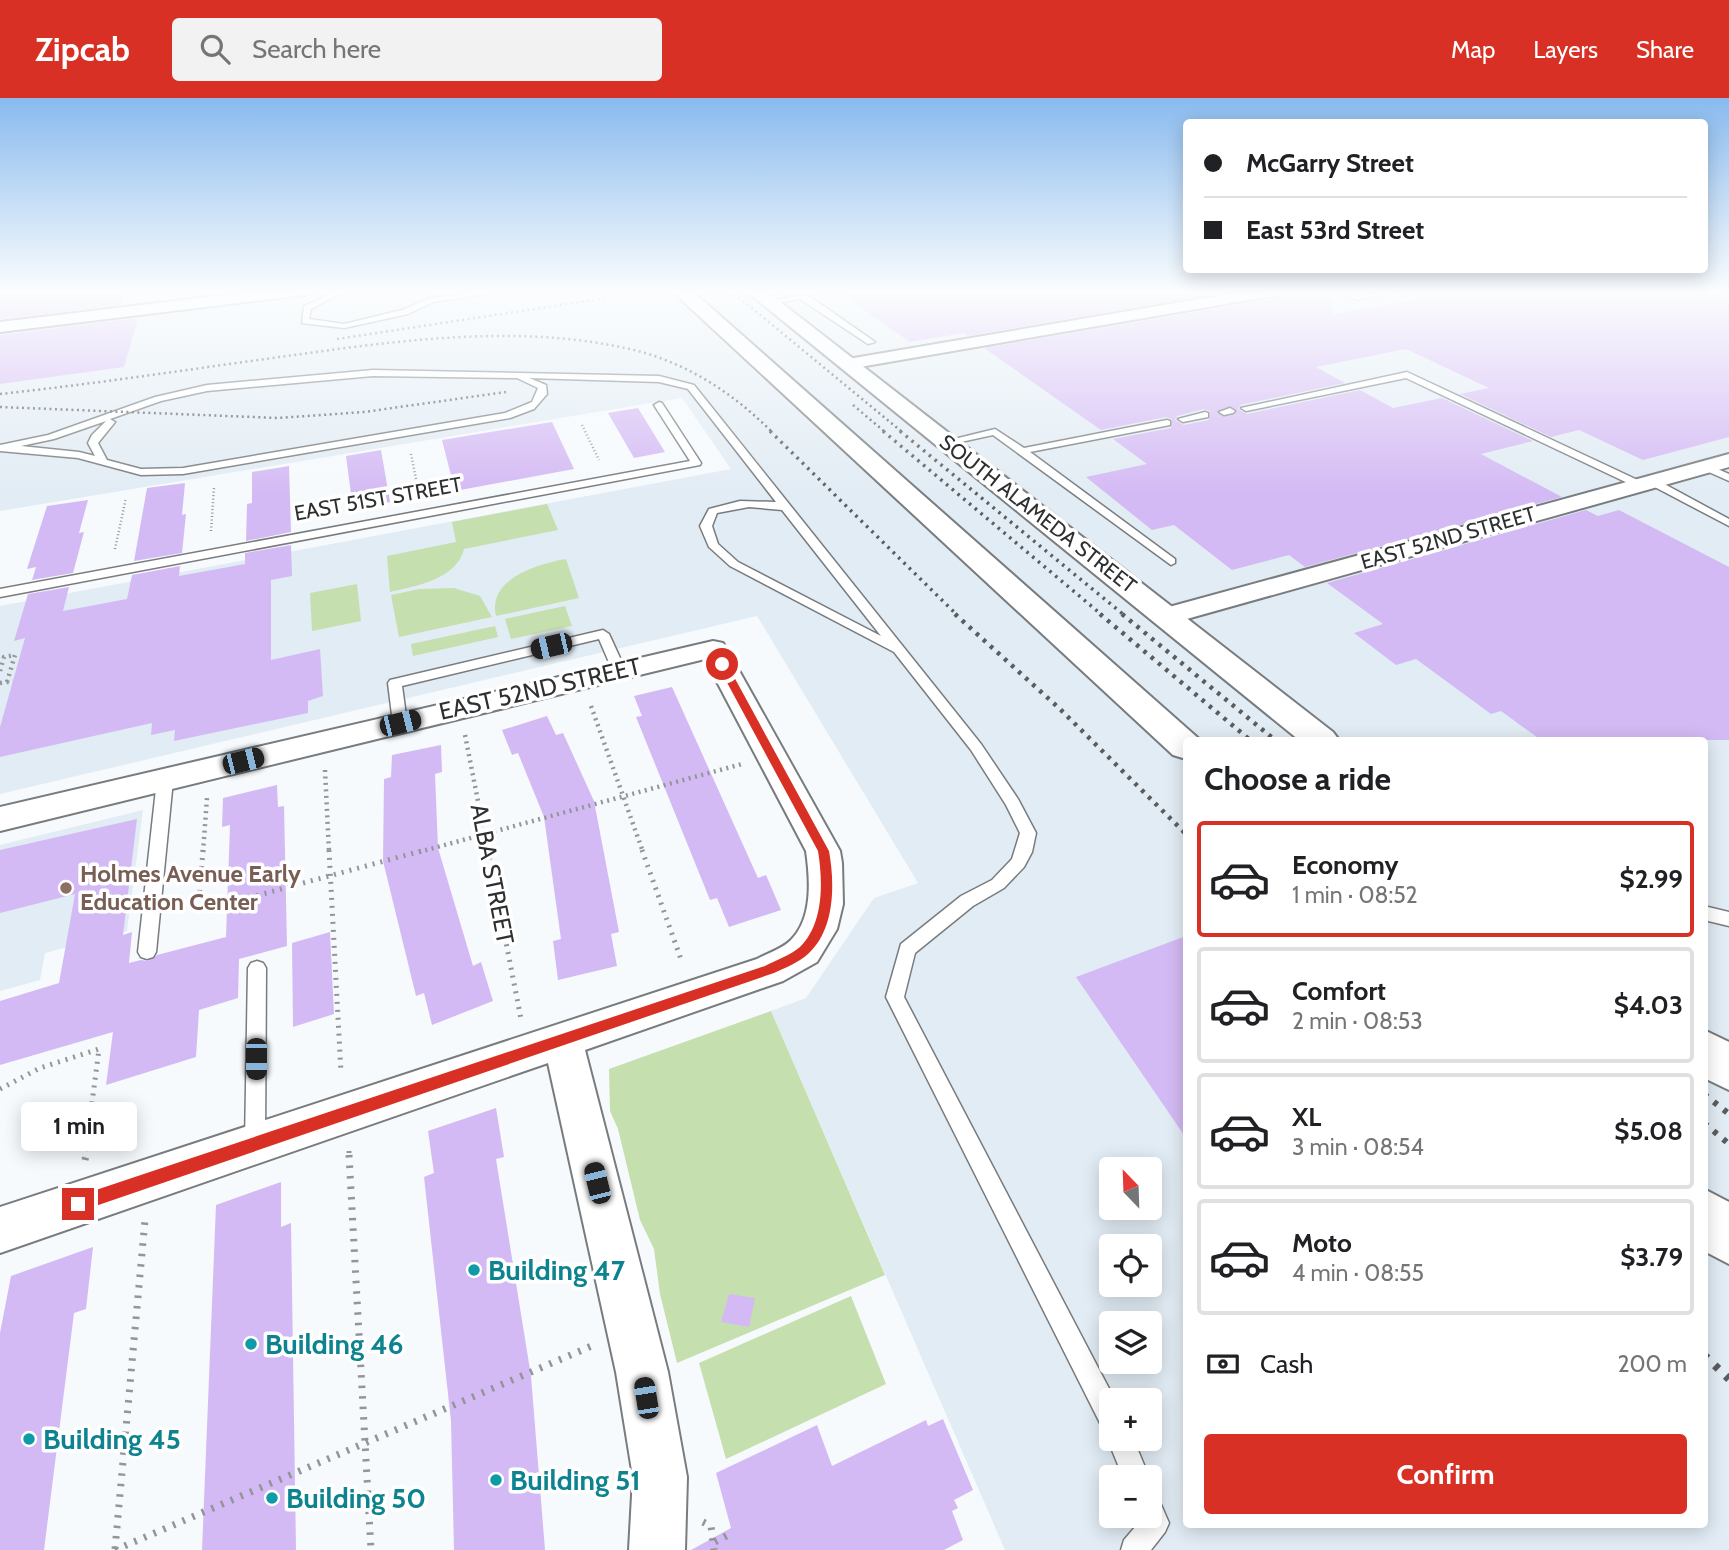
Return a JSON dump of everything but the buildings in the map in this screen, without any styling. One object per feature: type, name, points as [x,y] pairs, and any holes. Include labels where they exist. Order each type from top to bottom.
[{"type":"main road","points":[[755,358],[1183,744]]},
{"type":"main road","name":"SOUTH ALAMEDA STREET","points":[[840,358],[1317,737]]},
{"type":"main road","points":[[1708,1053],[1729,1069]]},
{"type":"main road","points":[[1708,1219],[1729,1237]]},
{"type":"street","points":[[848,364],[884,358]]},
{"type":"street","name":"EAST 52ND STREET","points":[[1167,616],[1717,463]]},
{"type":"street","name":"EAST 52ND STREET","points":[[0,820],[713,649],[823,851],[827,875],[822,922],[800,953],[770,970],[543,1035]]},
{"type":"street","points":[[0,1230],[255,1144],[543,1035],[642,1372],[660,1477],[657,1550]]},
{"type":"lane","points":[[4,448],[51,437],[158,399],[234,384],[373,373],[659,379],[691,387],[976,747],[1013,803],[1028,833],[1024,852],[1018,863],[998,884],[967,901],[907,949],[895,997],[1099,1395]]},
{"type":"lane","points":[[4,448],[60,451],[141,472],[183,471],[507,416],[526,410],[540,399],[543,393],[542,387],[535,382],[481,374]]},
{"type":"lane","points":[[1246,408],[1407,375],[1729,523]]},
{"type":"lane","name":"EAST 51ST STREET","points":[[0,593],[696,463],[659,405]]},
{"type":"lane","points":[[103,461],[93,443],[94,437],[124,412]]},
{"type":"lane","points":[[1183,419],[1205,415]]},
{"type":"lane","points":[[1022,451],[1167,423]]},
{"type":"lane","points":[[947,442],[995,432],[1171,561]]},
{"type":"lane","points":[[1717,463],[1729,478]]},
{"type":"lane","points":[[786,507],[765,502],[737,503],[713,511],[706,526],[713,545],[734,564],[902,652]]},
{"type":"lane","points":[[147,952],[165,780]]},
{"type":"lane","points":[[1708,914],[1729,919]]},
{"type":"lane","points":[[255,1144],[257,968]]},
{"type":"lane","points":[[1134,1550],[1152,1528]]},
{"type":"path","points":[[582,425],[604,471]]},
{"type":"path","points":[[411,454],[421,504]]},
{"type":"path","points":[[210,543],[214,488]]},
{"type":"path","points":[[112,561],[126,498]]},
{"type":"path","points":[[0,671],[4,657],[15,655],[7,682]]},
{"type":"path","points":[[0,683],[13,681]]},
{"type":"path","points":[[588,698],[682,962]]},
{"type":"path","name":"ALBA STREET","points":[[464,728],[485,834],[543,1035]]},
{"type":"path","points":[[324,762],[341,1073]]},
{"type":"path","points":[[208,790],[199,900],[211,908],[747,762]]},
{"type":"path","points":[[0,1089],[40,1068],[99,1049],[86,1154]]},
{"type":"path","points":[[349,1151],[372,1550]]},
{"type":"path","points":[[146,1212],[115,1550],[598,1344]]},
{"type":"path","points":[[711,1526],[715,1546],[732,1533]]},
{"type":"shaded area","points":[[0,358],[1729,358],[1729,1550],[1005,1550],[771,1011],[806,998],[874,898],[918,883],[757,616],[0,794],[0,606],[731,469],[682,398],[0,511]]},
{"type":"shaded area","name":"Holmes Avenue Early Education Center","points":[[143,810],[127,931],[45,953],[40,980],[0,991],[0,845]]},
{"type":"green space","points":[[547,504],[558,530],[464,549],[453,568],[444,574],[423,584],[390,592],[387,556],[456,542],[452,522]]},
{"type":"green space","points":[[566,559],[579,598],[496,616],[495,603],[499,592],[507,583],[530,569]]},
{"type":"green space","points":[[357,584],[361,621],[312,631],[310,593]]},
{"type":"green space","points":[[454,588],[480,596],[492,617],[399,637],[391,595],[419,589]]},
{"type":"green space","points":[[565,606],[572,626],[511,639],[505,619]]},
{"type":"green space","points":[[495,626],[498,637],[413,656],[411,644]]},
{"type":"green space","points":[[771,1011],[885,1275],[677,1363],[660,1294],[654,1249],[640,1220],[618,1129],[610,1111],[609,1069]]},
{"type":"green space","points":[[851,1296],[886,1384],[726,1459],[699,1363]]},
{"type":"railway","points":[[0,394],[274,358]]},
{"type":"railway","points":[[659,358],[676,364],[727,393],[772,432]]},
{"type":"railway","points":[[812,358],[902,432]]},
{"type":"railway","points":[[0,407],[278,418],[364,412],[506,392]]},
{"type":"railway","points":[[853,405],[885,432]]},
{"type":"railway","points":[[770,431],[957,615]]},
{"type":"railway","points":[[883,431],[1102,615]]},
{"type":"railway","points":[[900,431],[1124,615]]},
{"type":"railway","points":[[955,614],[1060,709],[1183,831]]},
{"type":"railway","points":[[1100,614],[1246,737]]},
{"type":"railway","points":[[1122,614],[1271,737]]},
{"type":"railway","points":[[1708,1097],[1729,1114]]},
{"type":"railway","points":[[1708,1126],[1729,1144]]},
{"type":"railway","points":[[1708,1359],[1729,1379]]},
{"type":"place","name":"Holmes Avenue Early Education Center","points":[[66,888]]},
{"type":"place","name":"Building 47","points":[[474,1270]]},
{"type":"place","name":"Building 46","points":[[251,1344]]},
{"type":"place","name":"Building 45","points":[[29,1439]]},
{"type":"place","name":"Building 51","points":[[496,1480]]},
{"type":"place","name":"Building 50","points":[[272,1498]]},
{"type":"route","points":[[78,1204],[770,970],[804,950],[822,922],[827,875],[823,851],[722,664]]}]
